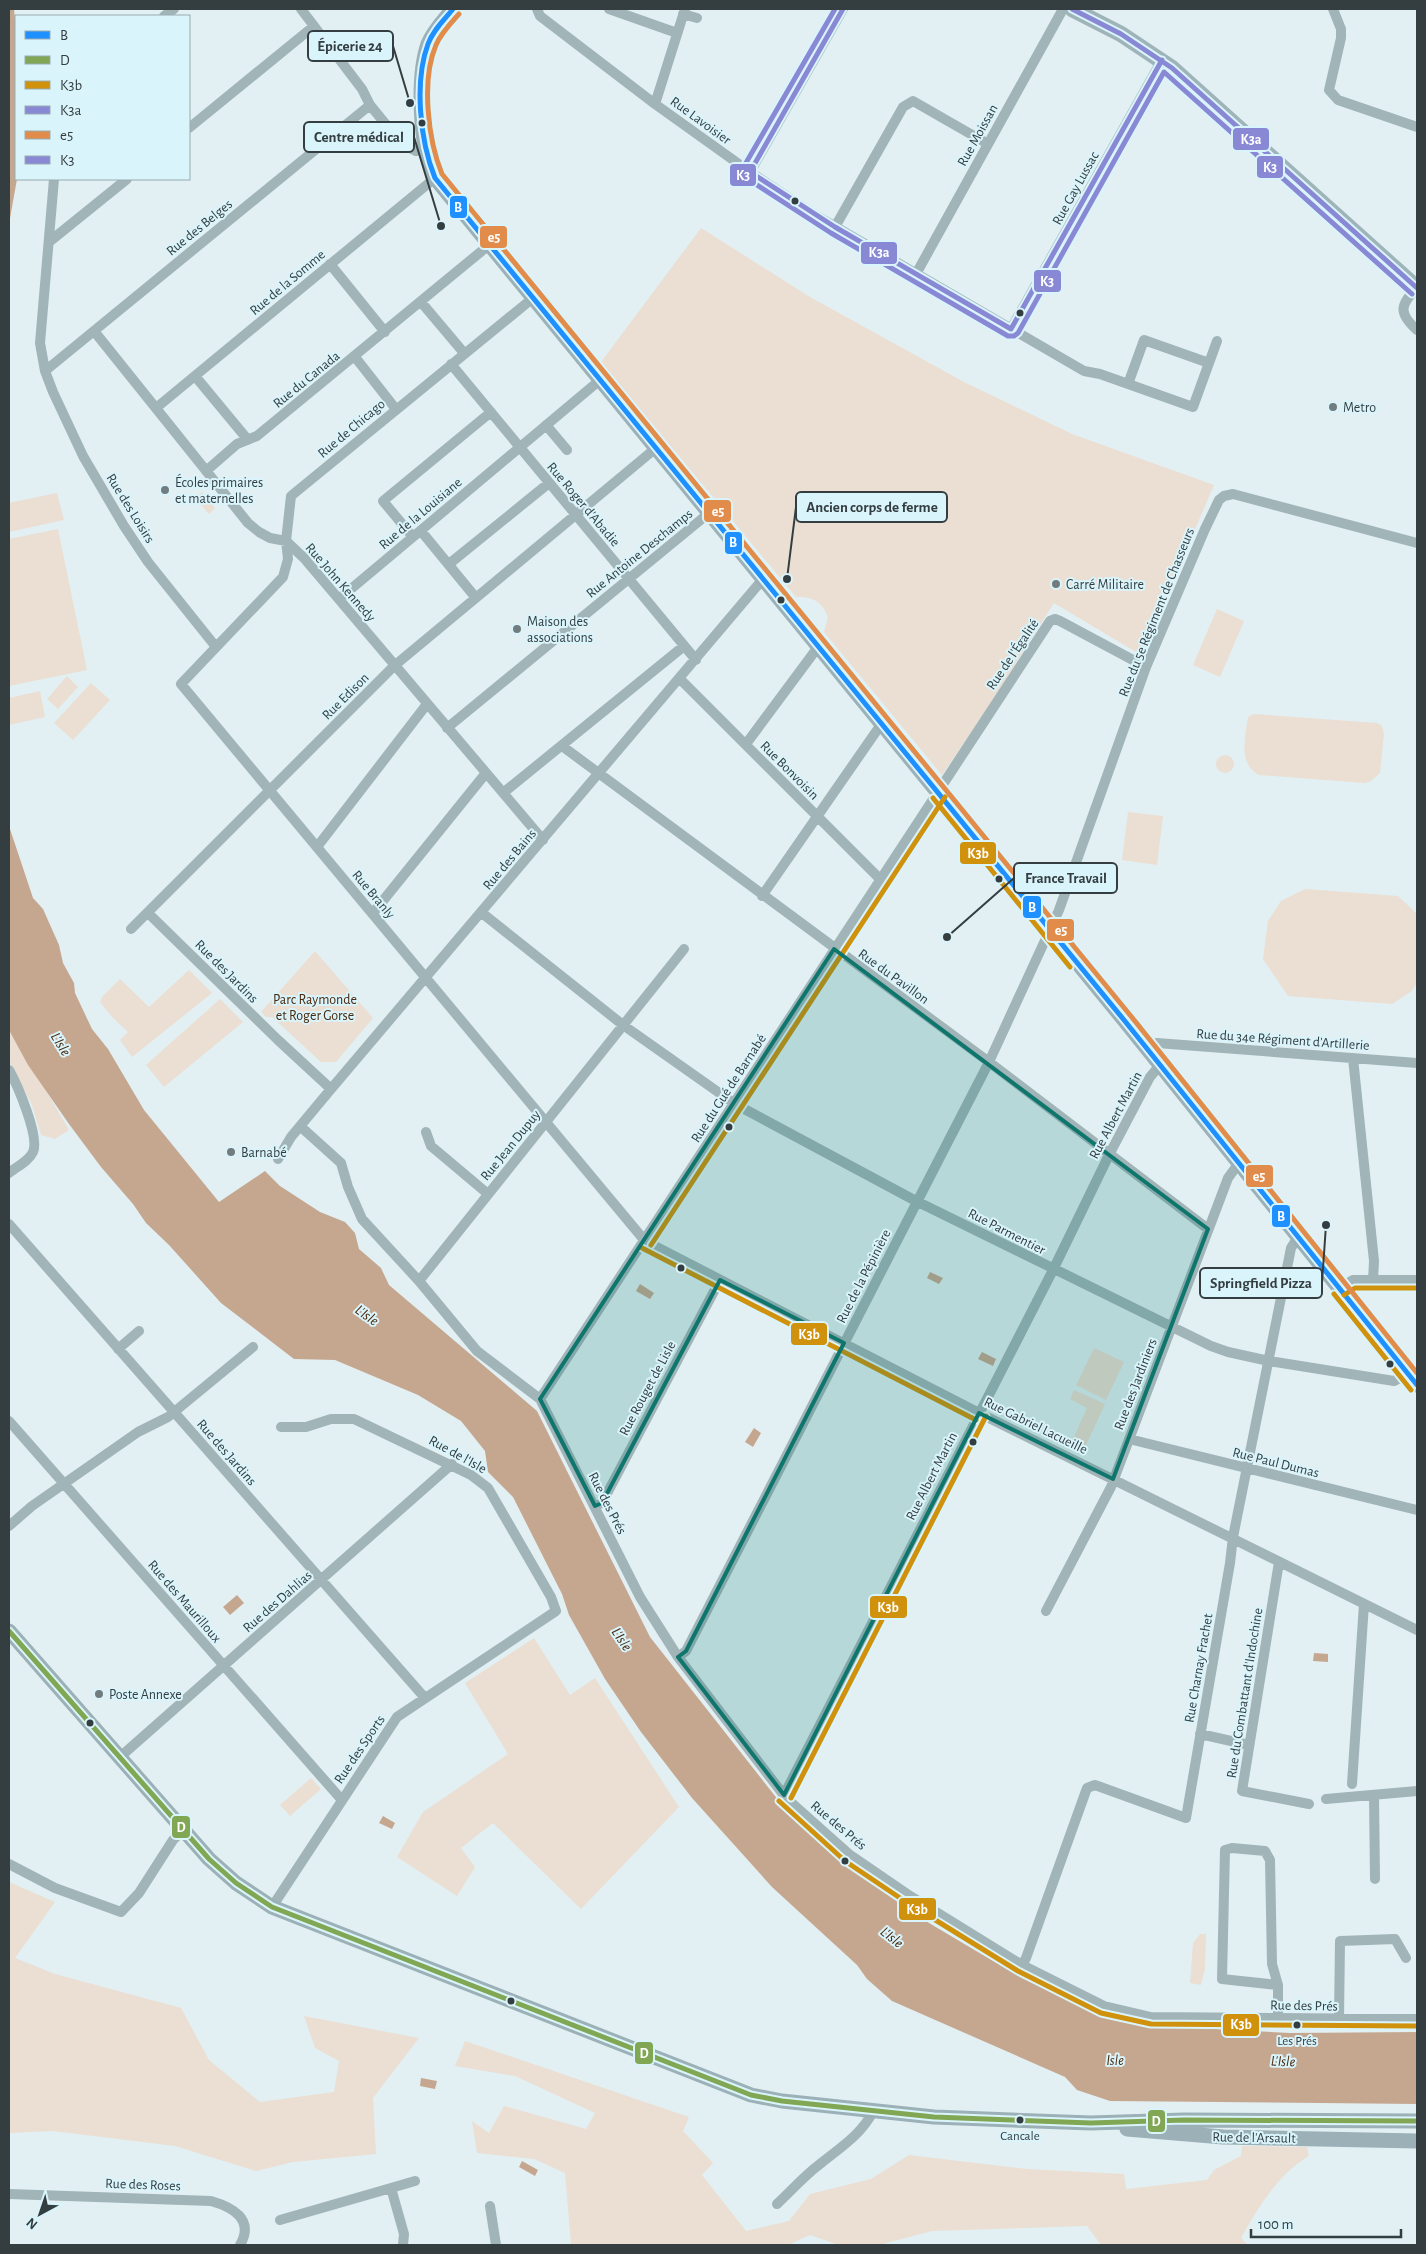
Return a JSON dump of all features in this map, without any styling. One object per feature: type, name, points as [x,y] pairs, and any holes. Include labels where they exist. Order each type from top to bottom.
[{"type":"main road","points":[[453,9],[429,42],[423,68],[422,131],[424,150],[435,178],[1148,1049],[1413,1379]]},
{"type":"main road","points":[[1072,9],[1121,34],[1162,60],[1216,106],[1417,287]]},
{"type":"main road","points":[[9,1631],[209,1859],[236,1883],[272,1907],[751,2095],[782,2101],[934,2117],[1091,2123],[1137,2120],[1417,2120]]},
{"type":"main road","points":[[1194,2120],[1196,2129],[1208,2136]]},
{"type":"main road","points":[[1213,2120],[1214,2127],[1223,2137]]},
{"type":"main road","name":"Rue de l'Arsault","points":[[1091,2123],[1223,2137],[1417,2142]]},
{"type":"street","points":[[301,9],[362,89],[370,105],[401,143],[408,149],[424,150]]},
{"type":"street","name":"Rue Lavoisier","points":[[537,9],[540,16],[655,104],[750,172],[835,227],[1084,371],[1128,384],[1192,407],[1209,363]]},
{"type":"street","points":[[609,9],[677,33]]},
{"type":"street","points":[[750,172],[843,9]]},
{"type":"street","name":"Rue Moissan","points":[[916,274],[1063,9]]},
{"type":"street","points":[[1333,9],[1341,29],[1329,90],[1332,95],[1338,100],[1417,127]]},
{"type":"street","points":[[655,104],[684,11],[697,18]]},
{"type":"street","points":[[190,127],[314,26]]},
{"type":"street","name":"Rue Gay Lussac","points":[[1011,329],[1162,60]]},
{"type":"street","points":[[835,227],[903,107],[913,101],[988,144]]},
{"type":"street","name":"Rue des Belges","points":[[45,371],[370,105]]},
{"type":"street","name":"Rue de la Somme","points":[[156,408],[435,178]]},
{"type":"street","name":"Rue des Loisirs","points":[[54,180],[40,343],[45,371],[83,456],[124,526],[148,562],[216,647]]},
{"type":"street","points":[[49,242],[125,180]]},
{"type":"street","name":"Rue du Canada","points":[[206,471],[237,444],[257,436],[489,245]]},
{"type":"street","points":[[330,264],[385,332]]},
{"type":"street","points":[[1417,287],[1403,304],[1403,309],[1408,322],[1417,330]]},
{"type":"street","name":"Rue de Chicago","points":[[181,684],[283,577],[288,559],[286,541],[291,496],[395,408],[533,298]]},
{"type":"street","points":[[421,302],[464,353]]},
{"type":"street","name":"Rue John Kennedy","points":[[94,331],[248,523],[270,538],[286,541],[543,840]]},
{"type":"street","points":[[1128,384],[1144,340],[1209,363],[1217,341]]},
{"type":"street","points":[[355,357],[395,408]]},
{"type":"street","name":"Rue Roger d'Abadie","points":[[452,364],[696,660]]},
{"type":"street","points":[[195,376],[248,440]]},
{"type":"street","name":"Rue de la Louisiane","points":[[338,600],[600,380]]},
{"type":"street","points":[[476,598],[448,564],[383,501],[491,412]]},
{"type":"street","points":[[546,425],[566,450]]},
{"type":"street","name":"Rue Edison","points":[[132,929],[394,666],[656,448]]},
{"type":"street","points":[[448,564],[549,483]]},
{"type":"street","name":"Rue du 5e Régiment de Chasseurs","points":[[1049,928],[1058,910],[1146,667],[1215,508],[1224,496],[1233,494],[1417,543]]},
{"type":"street","name":"Rue Antoine Deschamps","points":[[447,728],[709,513]]},
{"type":"street","name":"Rue des Bains","points":[[278,1158],[300,1126],[600,774],[763,579]]},
{"type":"street","name":"Rue de l'Égalité","points":[[938,793],[1050,621],[1055,619],[1060,621],[1146,667]]},
{"type":"street","points":[[503,793],[684,646]]},
{"type":"street","points":[[746,744],[818,647]]},
{"type":"street","name":"Rue Bonvoisin","points":[[680,679],[881,880]]},
{"type":"street","name":"Rue Branly","points":[[181,684],[644,1241]]},
{"type":"street","points":[[317,847],[427,704]]},
{"type":"street","points":[[762,896],[882,723]]},
{"type":"street","name":"Rue du Pavillon","points":[[562,746],[988,1062],[1208,1229]]},
{"type":"street","points":[[372,913],[486,773]]},
{"type":"street","name":"Rue du Gué de Barnabé","points":[[540,1399],[938,793]]},
{"type":"street","name":"Rue des Jardins","points":[[148,913],[331,1089]]},
{"type":"street","name":"Rue Parmentier","points":[[482,913],[623,1025],[735,1104],[916,1201],[1053,1270],[1172,1328],[1228,1352],[1269,1361],[1394,1381],[1413,1379]]},
{"type":"street","name":"Rue de la Pépinière","points":[[678,1657],[686,1651],[988,1062],[1049,928]]},
{"type":"street","name":"Rue Jean Dupuy","points":[[419,1281],[684,949]]},
{"type":"street","name":"Rue du 34e Régiment d'Artillerie","points":[[1148,1049],[1158,1043],[1417,1063]]},
{"type":"street","points":[[1353,1058],[1374,1261],[1373,1281]]},
{"type":"street","name":"Rue Albert Martin","points":[[784,1795],[1053,1270],[1109,1155],[1150,1077],[1160,1065]]},
{"type":"street","points":[[9,1070],[23,1103],[33,1137],[34,1148],[29,1157],[9,1173]]},
{"type":"street","name":"Rue des Prés","points":[[300,1126],[341,1163],[348,1187],[362,1219],[419,1281],[477,1351],[540,1399],[640,1597],[678,1657],[784,1795],[850,1855],[907,1894],[1022,1965],[1104,2006],[1151,2017],[1417,2019]]},
{"type":"street","points":[[426,1132],[430,1146],[488,1194]]},
{"type":"street","name":"Rue des Jardiniers","points":[[1046,1611],[1112,1486],[1113,1479],[1228,1178],[1239,1163]]},
{"type":"street","name":"Rue des Jardins","points":[[9,1224],[425,1698]]},
{"type":"street","name":"Rue Charnay Frachet","points":[[1022,1965],[1087,1788],[1095,1785],[1186,1818],[1233,1539],[1291,1248],[1298,1237]]},
{"type":"street","name":"Rue Gabriel Lacueille","points":[[644,1241],[979,1413],[1417,1630]]},
{"type":"street","name":"Rue Rouget de Lisle","points":[[595,1506],[602,1503],[720,1280]]},
{"type":"street","points":[[1340,1289],[1353,1281],[1417,1281]]},
{"type":"street","points":[[118,1349],[139,1331]]},
{"type":"street","points":[[9,1526],[63,1483],[138,1432],[174,1412],[253,1347]]},
{"type":"street","name":"Rue de l'Isle","points":[[281,1427],[306,1427],[332,1419],[354,1419],[452,1464],[471,1475],[488,1488],[551,1597],[556,1610]]},
{"type":"street","name":"Rue des Maurilloux","points":[[9,1421],[341,1800]]},
{"type":"street","name":"Rue Paul Dumas","points":[[1129,1439],[1417,1510]]},
{"type":"street","name":"Rue des Dahlias","points":[[120,1757],[452,1464]]},
{"type":"street","name":"Rue du Combattant d'Indochine","points":[[1280,1562],[1242,1791],[1309,1804]]},
{"type":"street","points":[[1352,1784],[1364,1604]]},
{"type":"street","name":"Rue des Sports","points":[[272,1907],[397,1717],[556,1610]]},
{"type":"street","points":[[1200,1734],[1249,1745]]},
{"type":"street","points":[[1326,1799],[1417,1792]]},
{"type":"street","points":[[1374,1795],[1375,1879]]},
{"type":"street","points":[[9,1864],[54,1888],[121,1912],[140,1893],[173,1840],[183,1830]]},
{"type":"street","points":[[1278,1984],[1222,1980],[1226,1850],[1232,1848],[1265,1851],[1270,1860],[1272,1964],[1278,1984],[1278,2018]]},
{"type":"street","points":[[1339,2019],[1340,1941],[1395,1939],[1406,1958]]},
{"type":"street","points":[[777,2204],[819,2165],[843,2148],[859,2132],[874,2110]]},
{"type":"street","points":[[280,2220],[415,2182]]},
{"type":"street","points":[[391,2188],[404,2234],[403,2245]]},
{"type":"street","name":"Rue des Roses","points":[[9,2194],[211,2201],[231,2208],[242,2218],[244,2233],[240,2245]]},
{"type":"street","points":[[490,2206],[496,2245]]},
{"type":"highlighted area","points":[[834,949],[1208,1229],[1113,1479],[979,1413],[784,1795],[678,1657],[686,1651],[844,1343],[720,1280],[602,1503],[595,1506],[540,1399]]},
{"type":"green space","points":[[701,228],[810,297],[964,382],[1072,434],[1214,485],[1141,655],[1054,603],[985,712],[942,775],[824,632],[828,617],[823,607],[807,597],[796,597],[601,362]]},
{"type":"green space","points":[[202,492],[215,508],[209,514],[195,498]]},
{"type":"green space","points":[[57,493],[64,520],[9,532],[9,503]]},
{"type":"green space","points":[[58,529],[87,670],[9,686],[9,539]]},
{"type":"green space","points":[[1217,609],[1244,621],[1220,677],[1193,665]]},
{"type":"green space","points":[[67,676],[78,687],[58,709],[47,699]]},
{"type":"green space","points":[[91,683],[110,700],[73,740],[54,723]]},
{"type":"green space","points":[[40,691],[45,717],[9,725],[9,698]]},
{"type":"green space","points":[[1254,714],[1377,723],[1382,726],[1384,734],[1380,773],[1371,781],[1365,783],[1259,775],[1248,764],[1244,750],[1248,717]]},
{"type":"green space","points":[[1225,755],[1231,758],[1234,764],[1231,770],[1225,773],[1219,770],[1216,764],[1219,758]]},
{"type":"green space","points":[[1128,812],[1163,816],[1157,865],[1122,860]]},
{"type":"green space","points":[[1305,889],[1398,896],[1416,913],[1417,982],[1412,991],[1392,1004],[1288,996],[1263,959],[1268,921],[1281,901]]},
{"type":"green space","name":"Parc Raymonde et Roger Gorse","points":[[315,951],[373,1018],[336,1062],[321,1062],[272,1017],[266,1017],[261,1012]]},
{"type":"green space","points":[[189,970],[212,993],[132,1057],[120,1040],[128,1032],[111,1016],[100,1002],[102,997],[120,979],[149,1007]]},
{"type":"green space","points":[[220,999],[243,1022],[164,1087],[146,1065]]},
{"type":"green space","points":[[9,1028],[69,1130],[55,1139],[41,1135],[32,1105],[9,1061]]},
{"type":"green space","points":[[1094,1348],[1124,1362],[1106,1400],[1076,1385]]},
{"type":"green space","points":[[1074,1390],[1105,1404],[1082,1454],[1069,1448],[1087,1408],[1070,1399]]},
{"type":"green space","points":[[534,1638],[570,1695],[595,1678],[679,1807],[581,1909],[493,1823],[461,1848],[475,1867],[457,1896],[397,1857],[423,1812],[508,1754],[465,1683]]},
{"type":"green space","points":[[311,1778],[321,1789],[290,1816],[280,1805]]},
{"type":"green space","points":[[9,1882],[55,1902],[15,1958],[55,1974],[181,2008],[209,2060],[260,2102],[334,2092],[339,2061],[315,2048],[304,2016],[419,2038],[373,2098],[376,2154],[293,2162],[256,2171],[175,2146],[53,2131],[9,2133]]},
{"type":"green space","points":[[1200,1934],[1206,1934],[1205,1969],[1201,1985],[1190,1983],[1193,1943]]},
{"type":"green space","points":[[465,2041],[689,2117],[683,2131],[713,2163],[702,2175],[746,2231],[789,2221],[810,2194],[871,2179],[909,2155],[1027,2169],[1124,2174],[1126,2189],[1207,2180],[1214,2170],[1241,2156],[1242,2146],[1307,2147],[1309,2156],[1288,2172],[1254,2215],[1241,2238],[1248,2245],[1101,2245],[1087,2226],[932,2231],[879,2245],[839,2245],[810,2235],[788,2245],[571,2245],[565,2173],[534,2159],[477,2153],[472,2121],[489,2133],[504,2106],[586,2129],[595,2113],[515,2076],[455,2066]]},
{"type":"water","points":[[9,9],[14,9],[15,180],[17,180],[9,224]]},
{"type":"water","points":[[9,826],[33,898],[43,909],[59,945],[63,963],[74,983],[75,993],[92,1029],[108,1049],[144,1110],[219,1202],[265,1171],[280,1186],[320,1212],[345,1222],[355,1233],[359,1249],[381,1268],[389,1285],[537,1411],[650,1637],[779,1801],[844,1861],[929,1923],[1022,1978],[1096,2013],[1138,2025],[1290,2033],[1417,2032],[1417,2104],[1110,2101],[1077,2090],[1065,2077],[892,2001],[867,1979],[857,1965],[772,1887],[692,1798],[641,1732],[605,1679],[569,1615],[562,1594],[513,1497],[488,1472],[485,1451],[461,1421],[418,1395],[335,1360],[294,1359],[221,1303],[169,1245],[146,1223],[69,1124],[28,1065],[9,1030]]},
{"type":"water","points":[[930,1272],[943,1278],[939,1284],[927,1278]]},
{"type":"water","points":[[640,1284],[654,1293],[650,1299],[636,1291]]},
{"type":"water","points":[[982,1352],[996,1359],[993,1366],[978,1359]]},
{"type":"water","points":[[754,1428],[761,1433],[753,1447],[745,1442]]},
{"type":"water","points":[[237,1595],[244,1603],[230,1615],[223,1607]]},
{"type":"water","points":[[1314,1653],[1328,1654],[1328,1662],[1313,1661]]},
{"type":"water","points":[[383,1816],[395,1823],[392,1829],[379,1823]]},
{"type":"water","points":[[421,2078],[437,2081],[435,2089],[420,2086]]},
{"type":"water","points":[[522,2161],[538,2170],[535,2176],[519,2167]]},
{"type":"transit line","name":"B","points":[[453,9],[430,39],[421,76],[420,93],[423,129],[435,178],[1124,1020],[1417,1385]]},
{"type":"transit line","name":"K3","points":[[835,9],[743,168],[743,176],[831,233],[1008,336],[1014,336],[1018,333],[1164,72],[1412,294]]},
{"type":"transit line","name":"K3a","points":[[750,172],[843,9]]},
{"type":"transit line","name":"K3a","points":[[1072,9],[1121,34],[1172,68],[1417,288]]},
{"type":"transit line","name":"e5","points":[[459,14],[446,28],[436,45],[431,59],[429,75],[428,110],[430,127],[442,174],[1130,1015],[1417,1373]]},
{"type":"transit line","name":"K3a","points":[[1011,329],[1162,60]]},
{"type":"transit line","name":"K3a","points":[[750,172],[835,227],[1011,329]]},
{"type":"transit line","name":"K3b","points":[[651,1245],[945,797]]},
{"type":"transit line","name":"K3b","points":[[933,798],[1070,967]]},
{"type":"transit line","name":"K3b","points":[[642,1248],[976,1420]]},
{"type":"transit line","name":"K3b","points":[[1344,1295],[1355,1288],[1417,1288]]},
{"type":"transit line","name":"K3b","points":[[1334,1294],[1411,1390]]},
{"type":"transit line","name":"K3b","points":[[791,1798],[986,1416]]},
{"type":"transit line","name":"D","points":[[9,1631],[209,1859],[236,1883],[272,1907],[751,2095],[782,2101],[934,2117],[1091,2123],[1184,2120],[1417,2121]]},
{"type":"transit line","name":"K3b","points":[[779,1801],[845,1861],[903,1900],[1018,1971],[1101,2013],[1151,2024],[1417,2026]]},
{"type":"place","name":"Épicerie 24","points":[[410,103]]},
{"type":"place","name":"Centre médical","points":[[441,226]]},
{"type":"place","name":"Metro","points":[[1333,407]]},
{"type":"place","name":"Écoles primaires et maternelles","points":[[165,490]]},
{"type":"place","name":"Ancien corps de ferme","points":[[787,579]]},
{"type":"place","name":"Carré Militaire","points":[[1056,584]]},
{"type":"place","name":"Maison des associations","points":[[517,629]]},
{"type":"place","name":"France Travail","points":[[947,937]]},
{"type":"place","name":"Barnabé","points":[[231,1152]]},
{"type":"place","name":"Springfield Pizza","points":[[1326,1225]]},
{"type":"place","name":"Poste Annexe","points":[[99,1694]]},
{"type":"place","name":"Les Prés","points":[[1297,2025]]},
{"type":"place","name":"Cancale","points":[[1020,2120]]},
{"type":"water label","name":"L'Isle","points":[[61,1044]]},
{"type":"water label","name":"L'Isle","points":[[367,1315]]},
{"type":"water label","name":"L'Isle","points":[[622,1639]]},
{"type":"water label","name":"L'Isle","points":[[892,1937]]},
{"type":"water label","name":"Isle","points":[[1115,2060]]},
{"type":"water label","name":"L'Isle","points":[[1283,2061]]}]
